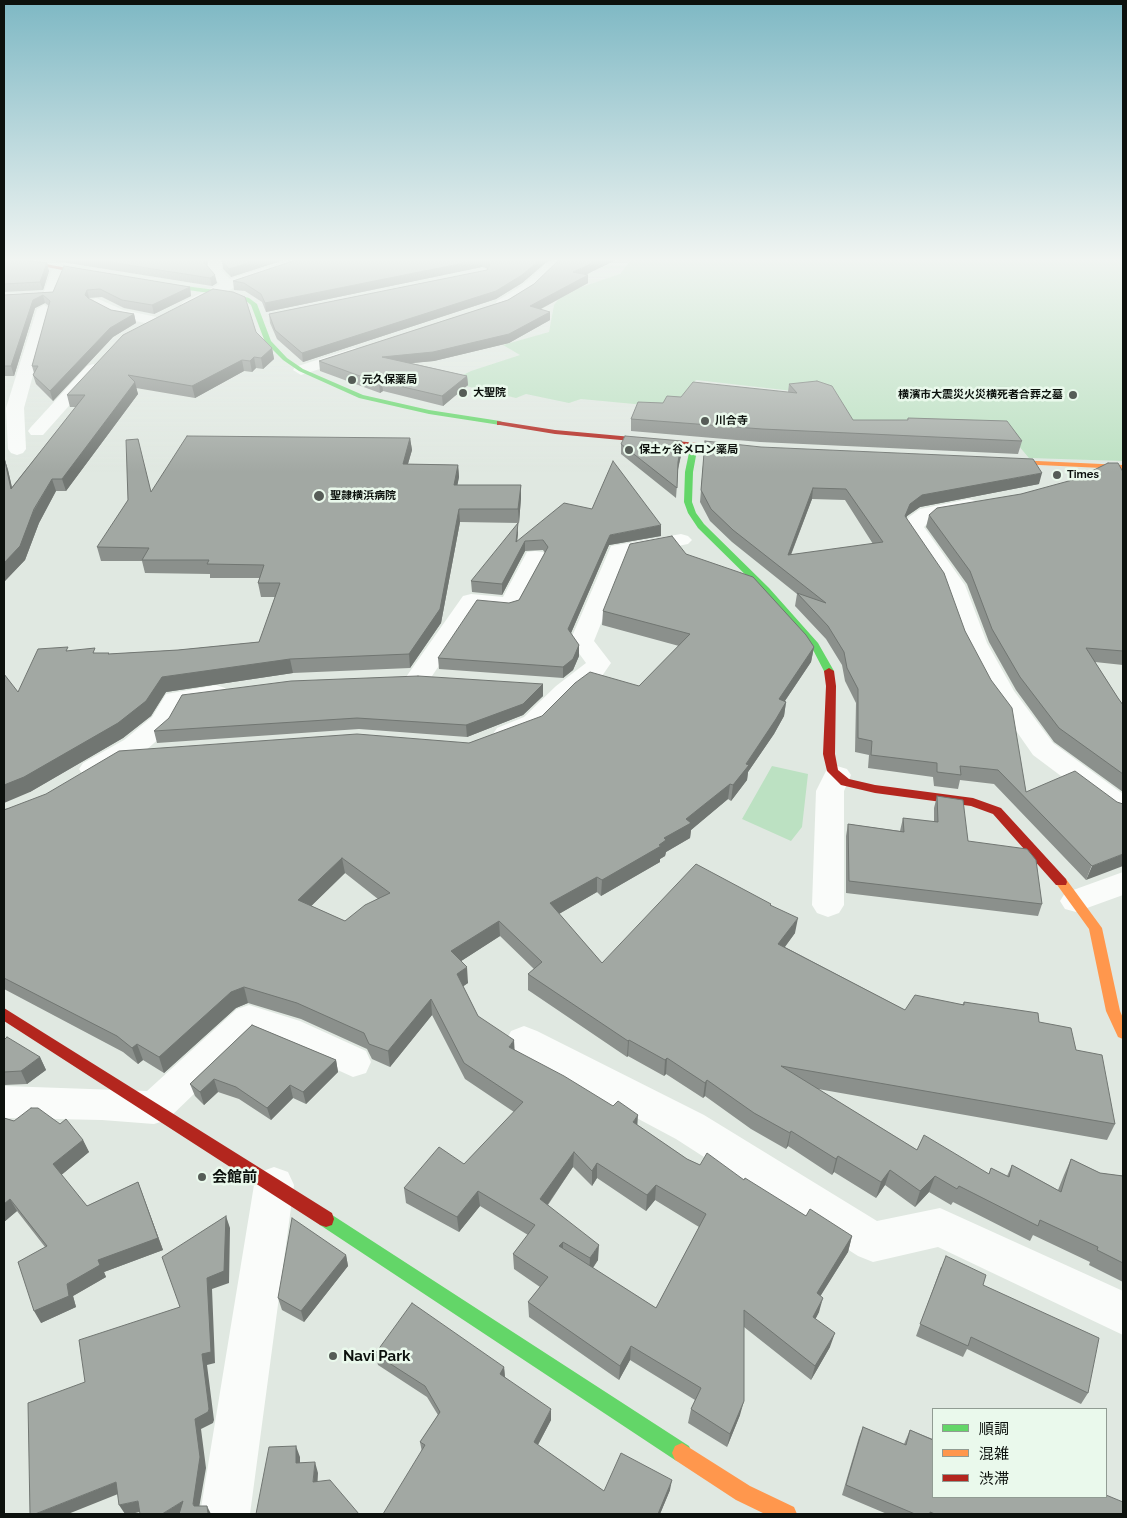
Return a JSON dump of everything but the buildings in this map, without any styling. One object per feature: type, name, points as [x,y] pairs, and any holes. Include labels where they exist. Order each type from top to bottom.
[{"type":"street","points":[[17,449],[14,408],[18,381],[36,331]]},
{"type":"street","points":[[129,334],[136,331]]},
{"type":"street","points":[[266,331],[268,342],[285,360],[301,370],[361,397],[429,412],[555,432],[753,450]]},
{"type":"street","points":[[301,370],[372,348]]},
{"type":"street","points":[[4,464],[102,360]]},
{"type":"street","points":[[694,445],[689,472],[688,502],[692,513],[701,526],[766,590],[814,645],[828,666],[831,686],[828,754],[833,771],[845,782],[875,789],[973,802],[996,812],[1076,902],[1095,928],[1113,1011],[1123,1033]]},
{"type":"street","points":[[990,461],[1112,467]]},
{"type":"street","points":[[1066,485],[1112,467]]},
{"type":"street","points":[[990,503],[926,513],[916,521],[914,527],[954,585],[975,643],[1002,692],[1043,749],[1123,808]]},
{"type":"street","points":[[488,741],[533,723],[569,688],[593,671],[599,662],[582,641],[619,551],[681,540]]},
{"type":"street","points":[[447,679],[409,677],[471,600],[510,605],[535,557]]},
{"type":"street","points":[[541,686],[569,688]]},
{"type":"street","points":[[74,781],[134,746],[162,722],[175,699],[244,690]]},
{"type":"street","points":[[116,756],[164,753]]},
{"type":"street","points":[[828,904],[830,791],[837,775]]},
{"type":"street","points":[[1076,902],[1123,883]]},
{"type":"street","points":[[4,1014],[274,1185],[743,1492],[787,1514]]},
{"type":"street","points":[[4,1102],[102,1104],[154,1108],[249,1019],[287,1031],[353,1062]]},
{"type":"street","points":[[524,1041],[690,1128],[873,1242],[940,1227],[1123,1312]]},
{"type":"street","points":[[225,1514],[274,1185]]},
{"type":"green space","points":[[1123,331],[1123,461],[1029,458],[1006,431],[835,429],[828,395],[696,380],[677,408],[581,399],[569,403],[526,394],[516,398],[449,382],[471,371],[520,355],[503,345],[549,332]]},
{"type":"green space","points":[[772,766],[808,774],[802,827],[791,841],[742,819]]},
{"type":"traffic: fast","points":[[264,331],[268,342],[285,359],[301,370],[361,397],[429,412],[500,423]]},
{"type":"traffic: fast","points":[[694,445],[689,472],[688,502],[692,513],[701,526],[766,590],[815,645],[829,671]]},
{"type":"traffic: fast","points":[[326,1219],[682,1453]]},
{"type":"traffic: slow","points":[[997,461],[1123,467]]},
{"type":"traffic: slow","points":[[1061,882],[1095,928],[1113,1011],[1123,1033]]},
{"type":"traffic: slow","points":[[682,1453],[743,1493],[787,1514]]},
{"type":"traffic: jam","points":[[500,423],[555,432],[742,449]]},
{"type":"traffic: jam","points":[[829,671],[831,686],[829,754],[833,771],[845,782],[875,789],[973,802],[997,811],[1061,882]]},
{"type":"traffic: jam","points":[[4,1014],[326,1219]]},
{"type":"place","name":"元久保薬局","points":[[352,380]]},
{"type":"place","name":"大聖院","points":[[463,393]]},
{"type":"place","name":"横濱市大震災火災横死者合葬之墓","points":[[1073,395]]},
{"type":"place","name":"川合寺","points":[[705,421]]},
{"type":"place","name":"保土ヶ谷メロン薬局","points":[[629,450]]},
{"type":"place","name":"Times","points":[[1057,475]]},
{"type":"place","name":"聖隷横浜病院","points":[[319,496]]},
{"type":"place","name":"会館前","points":[[202,1177]]},
{"type":"place","name":"Navi Park","points":[[333,1356]]}]
